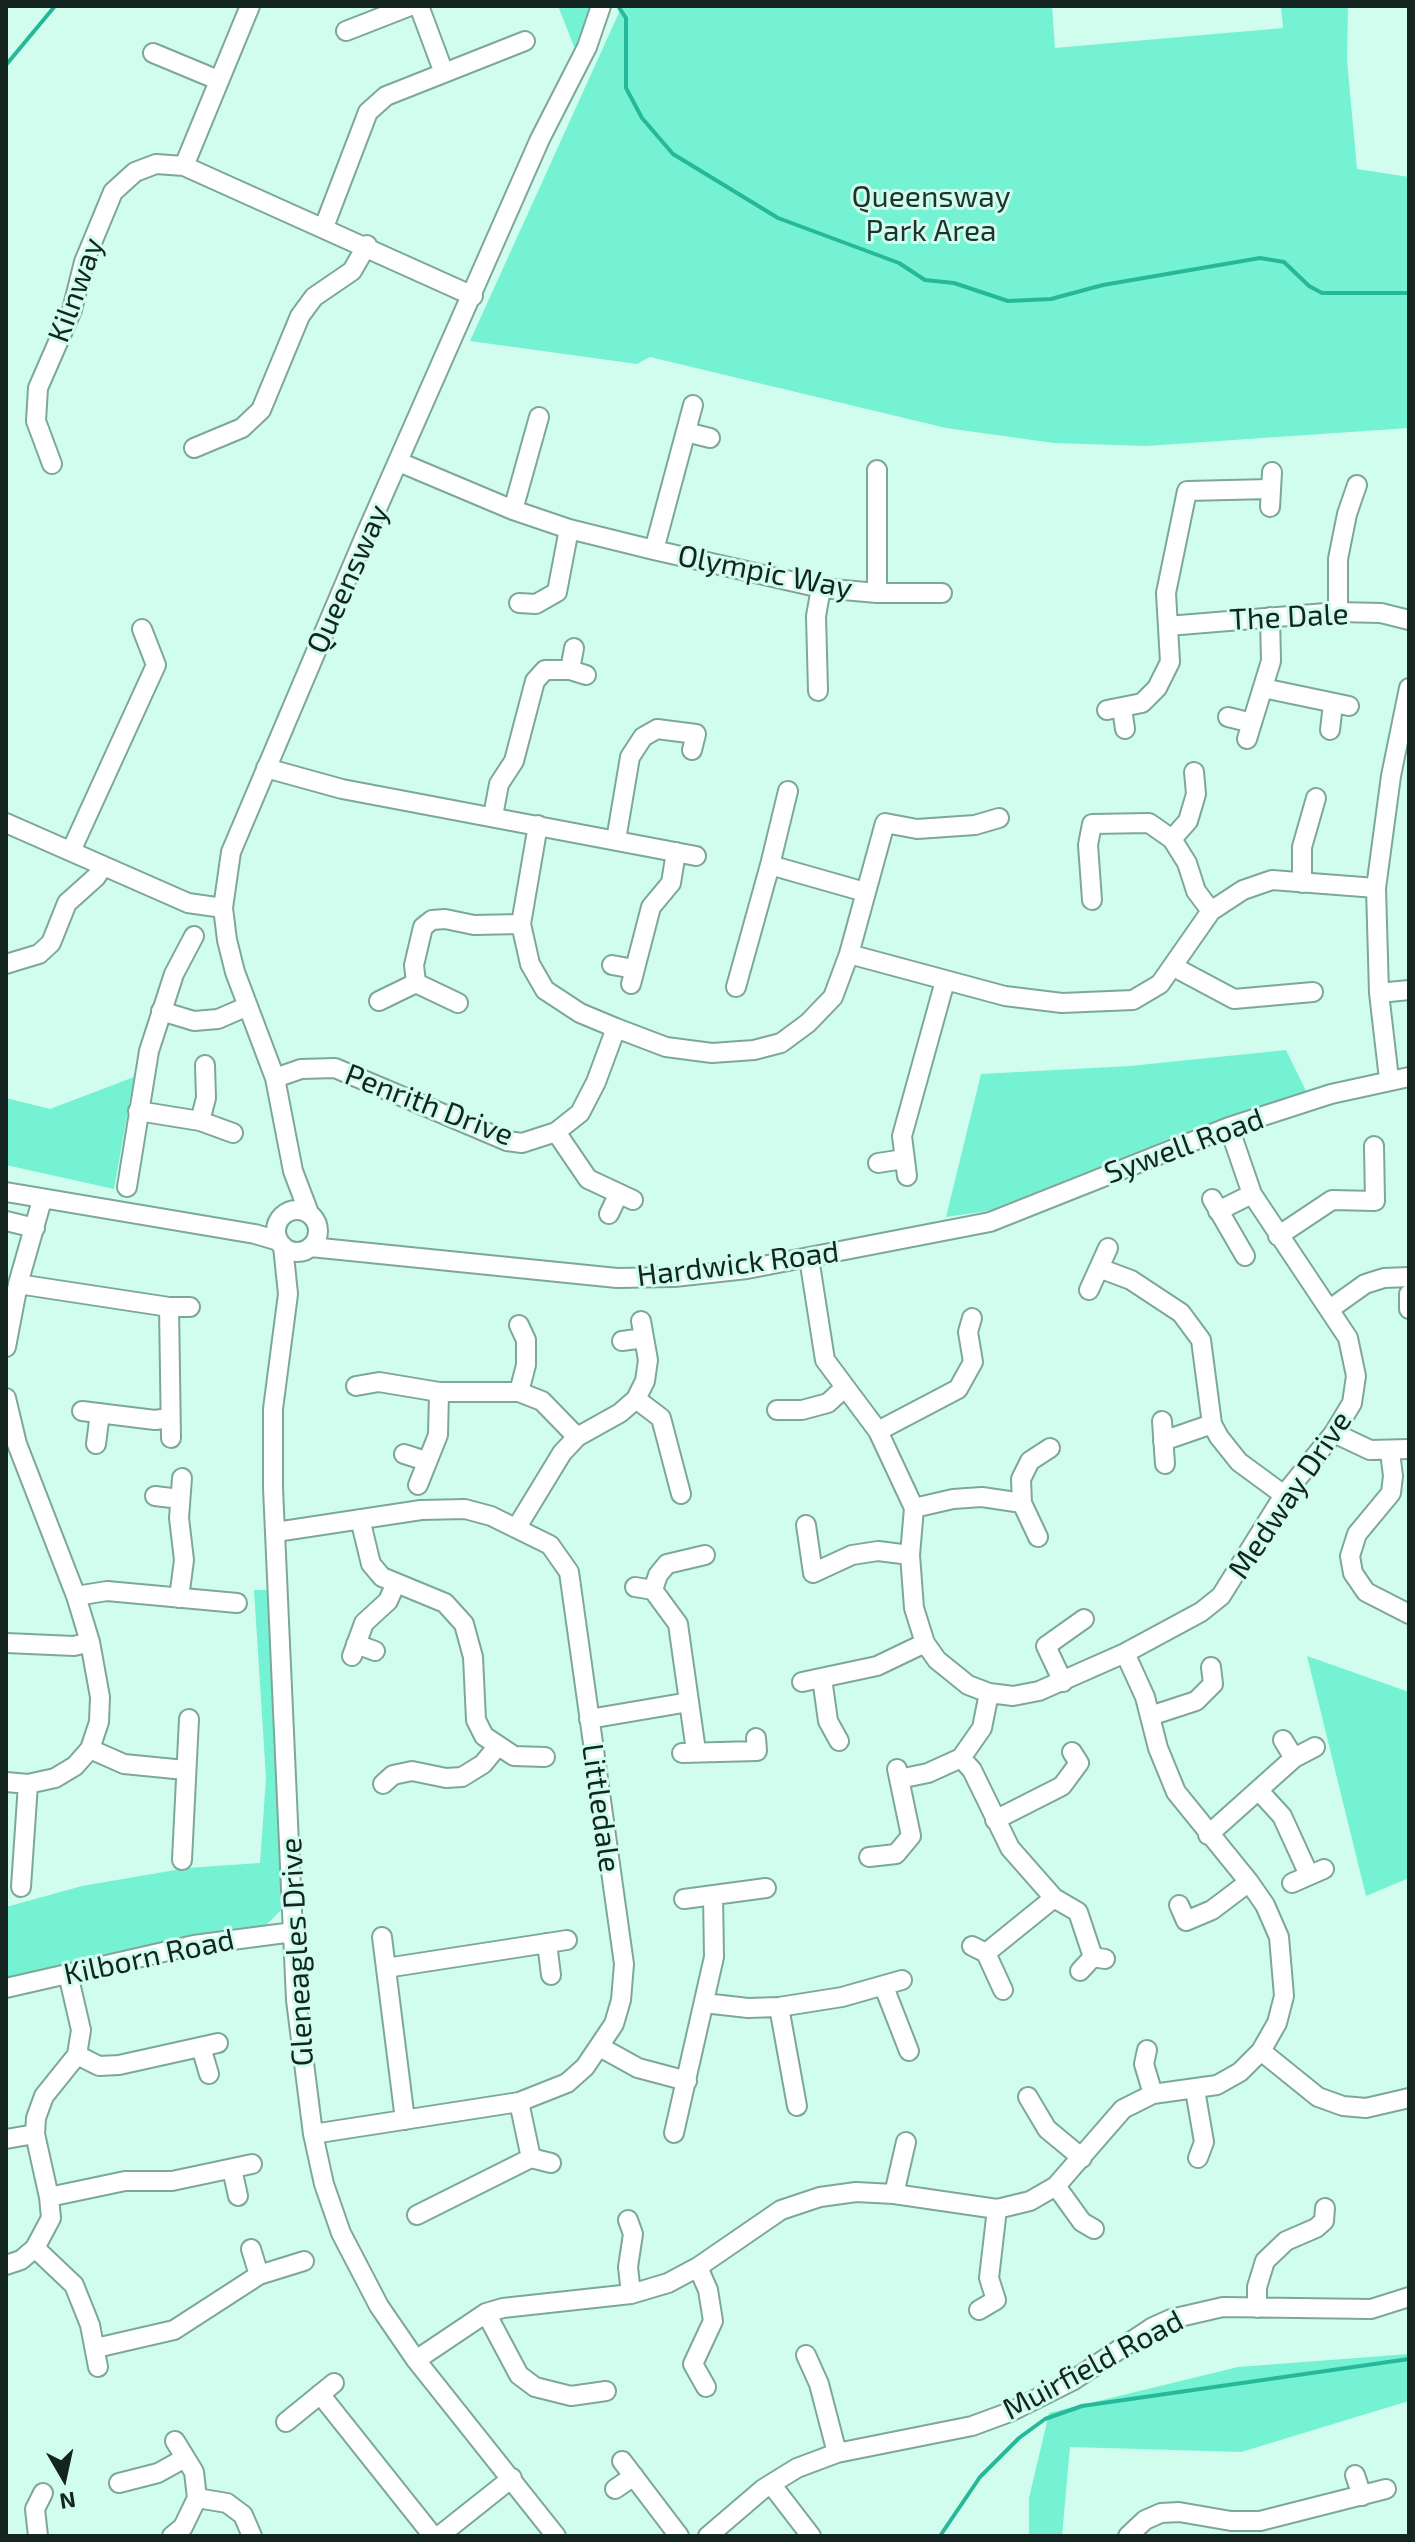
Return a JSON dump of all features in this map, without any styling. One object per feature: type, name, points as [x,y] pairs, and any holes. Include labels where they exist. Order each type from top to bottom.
[{"type":"street","points":[[184,166],[250,6]]},
{"type":"street","points":[[346,31],[410,6]]},
{"type":"street","points":[[419,6],[444,73]]},
{"type":"street","name":"Queensway","points":[[313,1218],[293,1171],[275,1078],[230,951],[223,908],[231,852],[540,139],[587,47],[600,9]]},
{"type":"street","points":[[324,227],[368,112],[386,96],[525,41]]},
{"type":"street","points":[[153,53],[218,80]]},
{"type":"street","name":"Kilnway","points":[[52,464],[36,421],[38,388],[72,310],[84,262],[113,192],[135,172],[156,164],[184,166],[367,245],[473,296]]},
{"type":"street","points":[[194,448],[242,428],[261,410],[300,316],[314,297],[352,271],[367,245]]},
{"type":"street","name":"Olympic Way","points":[[654,550],[693,405]]},
{"type":"street","points":[[513,510],[539,417]]},
{"type":"street","points":[[686,432],[710,438]]},
{"type":"street","name":"Olympic Way","points":[[399,462],[513,510],[569,529],[654,550],[821,588],[877,593],[942,593]]},
{"type":"street","name":"Olympic Way","points":[[877,470],[877,593]]},
{"type":"street","points":[[1125,729],[1115,709],[1142,703],[1157,688],[1170,662],[1166,593],[1182,485],[1271,490]]},
{"type":"street","points":[[1338,612],[1338,559],[1347,514],[1357,485]]},
{"type":"street","points":[[519,603],[536,604],[557,592],[569,529]]},
{"type":"street","points":[[818,691],[816,616],[821,588]]},
{"type":"street","name":"The Dale","points":[[1168,626],[1338,612],[1381,613],[1409,620]]},
{"type":"street","points":[[1228,717],[1250,731],[1273,644],[1270,617]]},
{"type":"street","points":[[71,851],[156,665],[142,629]]},
{"type":"street","points":[[493,816],[499,784],[514,761],[535,681],[545,670],[578,673],[574,648]]},
{"type":"street","points":[[1263,688],[1341,705],[1330,730]]},
{"type":"street","points":[[1389,1079],[1379,993],[1376,888],[1400,778],[1409,688]]},
{"type":"street","points":[[616,840],[630,757],[643,737],[657,729],[696,734],[692,750]]},
{"type":"street","points":[[266,768],[342,789],[696,856]]},
{"type":"street","points":[[1172,839],[1188,821],[1196,794],[1194,772]]},
{"type":"street","points":[[736,987],[788,791]]},
{"type":"street","points":[[1302,883],[1302,847],[1316,798]]},
{"type":"street","points":[[538,825],[521,924],[530,964],[545,990],[580,1013],[666,1047],[712,1053],[781,1043],[808,1023],[833,997],[849,954],[885,823],[928,829],[975,825],[999,818]]},
{"type":"street","points":[[6,823],[188,903],[223,908]]},
{"type":"street","points":[[1092,900],[1088,845],[1092,824],[1149,823],[1172,839],[1187,863],[1196,891],[1211,911]]},
{"type":"street","points":[[612,965],[633,977],[651,907],[671,883],[676,852]]},
{"type":"street","points":[[770,865],[865,892]]},
{"type":"street","points":[[6,964],[39,954],[51,943],[67,903],[96,877],[103,866]]},
{"type":"street","points":[[849,954],[1005,996],[1102,1004],[1133,1000],[1160,984],[1211,911],[1243,890],[1272,880],[1376,888]]},
{"type":"street","points":[[416,983],[419,935],[432,920],[474,925],[521,924]]},
{"type":"street","points":[[127,1187],[138,1111],[161,1011],[174,974],[194,936]]},
{"type":"street","points":[[1174,967],[1234,999],[1313,992]]},
{"type":"street","points":[[878,1163],[906,1167],[902,1136],[945,981]]},
{"type":"street","points":[[379,1001],[416,983]]},
{"type":"street","points":[[416,983],[458,1003]]},
{"type":"street","points":[[1379,993],[1409,990]]},
{"type":"street","points":[[161,1011],[194,1021],[218,1019],[248,1006]]},
{"type":"street","name":"Penrith Drive","points":[[275,1078],[301,1069],[335,1068],[507,1141],[522,1143],[556,1132],[580,1113],[616,1028]]},
{"type":"street","points":[[200,1121],[206,1098],[205,1065]]},
{"type":"street","name":"Sywell Road","points":[[963,1229],[1019,1212],[1117,1169],[1229,1127],[1389,1079],[1409,1077]]},
{"type":"street","points":[[138,1111],[200,1121],[233,1133]]},
{"type":"street","name":"Medway Drive","points":[[809,1258],[825,1360],[843,1389],[878,1431],[914,1508],[910,1555],[914,1608],[925,1643],[949,1672],[968,1685],[989,1693],[1013,1696],[1063,1682],[1201,1612],[1221,1596],[1284,1495],[1334,1433],[1352,1403],[1356,1376],[1348,1338],[1252,1194],[1229,1127]]},
{"type":"street","points":[[556,1132],[588,1179],[626,1198],[609,1214]]},
{"type":"street","points":[[1278,1236],[1332,1200],[1375,1201],[1374,1146]]},
{"type":"street","name":"Queensway","points":[[284,1216],[293,1171]]},
{"type":"street","points":[[6,1192],[226,1230],[281,1243],[293,1251],[308,1248],[317,1236],[313,1218],[297,1210],[226,1230]]},
{"type":"street","points":[[1245,1256],[1215,1205],[1252,1194]]},
{"type":"street","points":[[6,1347],[18,1284],[42,1200]]},
{"type":"street","points":[[281,1243],[276,1230],[284,1216]]},
{"type":"street","name":"Hardwick Road","points":[[313,1218],[367,1251]]},
{"type":"street","points":[[6,1221],[35,1228]]},
{"type":"street","name":"Hardwick Road","points":[[308,1248],[367,1251],[551,1274],[617,1278],[688,1276],[809,1258],[963,1229]]},
{"type":"street","name":"Gleneagles Drive","points":[[281,1243],[288,1294],[273,1409],[276,1532],[293,1932],[302,2060],[313,2134],[324,2184],[341,2233],[385,2316],[416,2360],[556,2536]]},
{"type":"street","name":"Gleneagles Drive","points":[[288,1294],[308,1248]]},
{"type":"street","points":[[1089,1290],[1108,1248]]},
{"type":"street","points":[[1099,1268],[1157,1295],[1181,1313],[1201,1340],[1212,1424],[1239,1462],[1284,1495]]},
{"type":"street","points":[[1330,1309],[1365,1284],[1384,1278],[1409,1277]]},
{"type":"street","points":[[18,1284],[169,1307],[190,1307]]},
{"type":"street","points":[[1409,1294],[1409,1309]]},
{"type":"street","points":[[169,1307],[171,1438]]},
{"type":"street","points":[[878,1431],[958,1389],[973,1362],[968,1332],[972,1318]]},
{"type":"street","points":[[519,1325],[526,1340],[526,1365],[519,1392]]},
{"type":"street","points":[[517,1527],[562,1453],[577,1437],[620,1413],[636,1399],[645,1381],[648,1360],[642,1330],[622,1341]]},
{"type":"street","points":[[356,1386],[379,1382],[439,1392],[519,1392],[549,1407],[577,1437]]},
{"type":"street","points":[[777,1410],[802,1410],[828,1403],[843,1389]]},
{"type":"street","points":[[418,1485],[438,1435],[439,1392]]},
{"type":"street","points":[[6,1398],[21,1456],[76,1596],[90,1642],[100,1697],[99,1722],[90,1749],[75,1766],[55,1778],[28,1784],[6,1782]]},
{"type":"street","points":[[636,1399],[661,1418],[681,1494]]},
{"type":"street","points":[[96,1444],[91,1412],[155,1420],[169,1418]]},
{"type":"street","points":[[1162,1421],[1165,1464]]},
{"type":"street","points":[[1163,1441],[1212,1424]]},
{"type":"street","points":[[1334,1433],[1370,1450],[1390,1452],[1409,1449]]},
{"type":"street","points":[[1038,1537],[1022,1503],[1021,1479],[1030,1461],[1050,1448]]},
{"type":"street","points":[[1390,1452],[1393,1476],[1391,1493],[1357,1534],[1350,1556],[1353,1573],[1366,1592],[1409,1614]]},
{"type":"street","points":[[404,1454],[426,1461]]},
{"type":"street","points":[[655,1481],[674,1475]]},
{"type":"street","points":[[179,1598],[184,1560],[180,1499],[182,1478]]},
{"type":"street","points":[[155,1496],[180,1499]]},
{"type":"street","points":[[914,1508],[953,1499],[982,1497],[1022,1503]]},
{"type":"street","name":"Littledale","points":[[276,1532],[441,1508],[465,1509],[517,1527],[550,1545],[569,1572],[624,1964],[621,2000],[614,2024],[600,2047],[567,2083],[519,2102],[313,2134]]},
{"type":"street","points":[[360,1519],[371,1564],[395,1585],[445,1603],[464,1624],[473,1657],[476,1720],[484,1736],[514,1756],[545,1757]]},
{"type":"street","points":[[806,1525],[813,1573],[852,1555],[878,1551],[910,1555]]},
{"type":"street","points":[[706,1555],[667,1564],[644,1588],[678,1624],[689,1702],[689,1752],[757,1751],[756,1738]]},
{"type":"street","points":[[375,1651],[354,1650],[364,1623],[388,1601],[395,1585]]},
{"type":"street","points":[[76,1596],[107,1591],[237,1603]]},
{"type":"street","points":[[1063,1682],[1046,1646],[1084,1618]]},
{"type":"street","points":[[6,1643],[74,1646],[90,1642]]},
{"type":"street","points":[[802,1682],[877,1666],[925,1643]]},
{"type":"street","points":[[416,2360],[486,2313],[521,2304],[631,2294],[668,2283],[698,2267],[781,2210],[820,2197],[856,2192],[894,2194],[997,2209],[1030,2201],[1056,2186],[1123,2109],[1153,2094],[1217,2085],[1240,2072],[1261,2051],[1281,2009],[1284,1969],[1277,1930],[1249,1882],[1208,1835],[1172,1782],[1125,1653]]},
{"type":"street","points":[[822,1678],[828,1721],[839,1741]]},
{"type":"street","points":[[1150,1716],[1196,1701],[1217,1679]]},
{"type":"street","points":[[868,1855],[896,1854],[911,1836],[898,1774],[937,1770],[961,1758],[982,1728],[989,1693]]},
{"type":"street","points":[[589,1719],[689,1702]]},
{"type":"street","points":[[177,1847],[189,1719]]},
{"type":"street","points":[[1283,1740],[1294,1758]]},
{"type":"street","points":[[387,1773],[412,1771],[446,1778],[462,1777],[483,1764],[497,1747]]},
{"type":"street","points":[[1208,1835],[1260,1792],[1294,1758],[1315,1747]]},
{"type":"street","points":[[90,1749],[124,1764],[185,1770]]},
{"type":"street","points":[[995,1820],[1062,1786],[1079,1763],[1072,1752]]},
{"type":"street","points":[[961,1758],[972,1770],[1010,1848],[1054,1898],[1078,1912],[1093,1962]]},
{"type":"street","points":[[28,1784],[28,1876]]},
{"type":"street","points":[[1260,1792],[1282,1816],[1308,1876]]},
{"type":"street","points":[[1179,1905],[1186,1921],[1212,1910],[1249,1882]]},
{"type":"street","points":[[684,1899],[766,1888]]},
{"type":"street","points":[[674,2133],[714,1957],[713,1895]]},
{"type":"street","points":[[1003,1990],[979,1949],[1054,1898]]},
{"type":"street","name":"Kilborn Road","points":[[6,1988],[194,1945],[293,1932]]},
{"type":"street","points":[[382,1937],[405,2120]]},
{"type":"street","points":[[386,1968],[567,1940]]},
{"type":"street","points":[[547,1943],[551,1975]]},
{"type":"street","points":[[6,2265],[21,2260],[35,2248],[51,2218],[35,2134],[36,2118],[44,2096],[77,2055],[81,2030],[68,1974]]},
{"type":"street","points":[[704,2003],[779,2007],[893,1983],[909,2051]]},
{"type":"street","points":[[779,2007],[790,2098]]},
{"type":"street","points":[[77,2055],[99,2066],[119,2065],[210,2045],[209,2074]]},
{"type":"street","points":[[600,2047],[638,2068],[687,2081]]},
{"type":"street","points":[[1147,2050],[1144,2064],[1153,2094]]},
{"type":"street","points":[[1261,2051],[1318,2097],[1343,2106],[1366,2108],[1409,2098]]},
{"type":"street","points":[[1195,2090],[1204,2142],[1198,2158]]},
{"type":"street","points":[[1028,2097],[1047,2129],[1082,2158]]},
{"type":"street","points":[[519,2102],[531,2158]]},
{"type":"street","points":[[6,2139],[35,2134]]},
{"type":"street","points":[[894,2194],[906,2142]]},
{"type":"street","points":[[417,2215],[531,2158],[551,2163]]},
{"type":"street","points":[[49,2197],[125,2181],[172,2181],[252,2164]]},
{"type":"street","points":[[232,2169],[238,2196]]},
{"type":"street","points":[[428,2186],[437,2204]]},
{"type":"street","points":[[1056,2186],[1082,2222],[1094,2229]]},
{"type":"street","points":[[1257,2308],[1257,2287],[1265,2261],[1286,2241],[1316,2228],[1324,2221],[1325,2208]]},
{"type":"street","points":[[979,2310],[996,2300],[989,2278],[997,2209]]},
{"type":"street","points":[[628,2220],[633,2234],[628,2267],[631,2294]]},
{"type":"street","points":[[35,2248],[74,2285],[97,2357],[174,2330],[259,2275],[304,2261]]},
{"type":"street","points":[[251,2249],[259,2275]]},
{"type":"street","points":[[698,2267],[708,2290],[713,2321],[693,2364],[706,2387]]},
{"type":"street","name":"Muirfield Road","points":[[708,2536],[771,2484],[797,2468],[837,2453],[972,2426],[1043,2398],[1153,2327],[1171,2319],[1223,2307],[1371,2309],[1409,2298]]},
{"type":"street","points":[[486,2313],[519,2375],[550,2392],[599,2399]]},
{"type":"street","points":[[806,2355],[819,2384],[837,2453]]},
{"type":"street","points":[[286,2422],[327,2389],[436,2536],[512,2478]]},
{"type":"street","points":[[119,2483],[158,2473],[180,2450],[194,2472],[197,2498],[183,2527],[172,2536]]},
{"type":"street","points":[[622,2461],[679,2536]]},
{"type":"street","points":[[1355,2475],[1362,2496]]},
{"type":"street","points":[[615,2489],[634,2476]]},
{"type":"street","points":[[771,2484],[811,2536]]},
{"type":"street","points":[[1128,2536],[1145,2520],[1161,2513],[1179,2512],[1231,2521],[1260,2521],[1386,2489]]},
{"type":"street","points":[[197,2498],[227,2503],[243,2515],[252,2536]]},
{"type":"street","points":[[32,2502],[38,2536]]},
{"type":"green space","points":[[558,6],[590,6],[575,49]]},
{"type":"green space","name":"Queensway Park Area","points":[[622,6],[1052,6],[1055,48],[1283,28],[1281,6],[1348,6],[1347,60],[1357,169],[1409,177],[1409,428],[1146,446],[1054,443],[946,428],[650,357],[637,364],[470,341]]},
{"type":"green space","points":[[1286,1050],[1307,1093],[1199,1127],[988,1211],[946,1217],[981,1074],[1130,1066]]},
{"type":"green space","points":[[134,1077],[114,1189],[6,1165],[6,1098],[50,1109]]},
{"type":"green space","points":[[254,1590],[269,1590],[283,1908],[265,1926],[6,1979],[6,1907],[82,1886],[187,1868],[260,1863],[266,1778]]},
{"type":"green space","points":[[1307,1656],[1409,1692],[1409,1878],[1366,1896]]},
{"type":"green space","points":[[1409,2354],[1409,2401],[1241,2452],[1070,2447],[1062,2536],[1029,2536],[1029,2498],[1049,2413],[1238,2367]]},
{"type":"waterway","points":[[6,65],[55,6]]},
{"type":"waterway","points":[[618,6],[626,18],[626,88],[642,118],[673,154],[778,218],[899,263],[925,280],[954,283],[1008,301],[1051,299],[1103,285],[1260,258],[1284,262],[1309,286],[1322,293],[1409,293]]},
{"type":"waterway","points":[[940,2536],[980,2477],[1019,2438],[1045,2419],[1082,2406],[1409,2359]]}]
